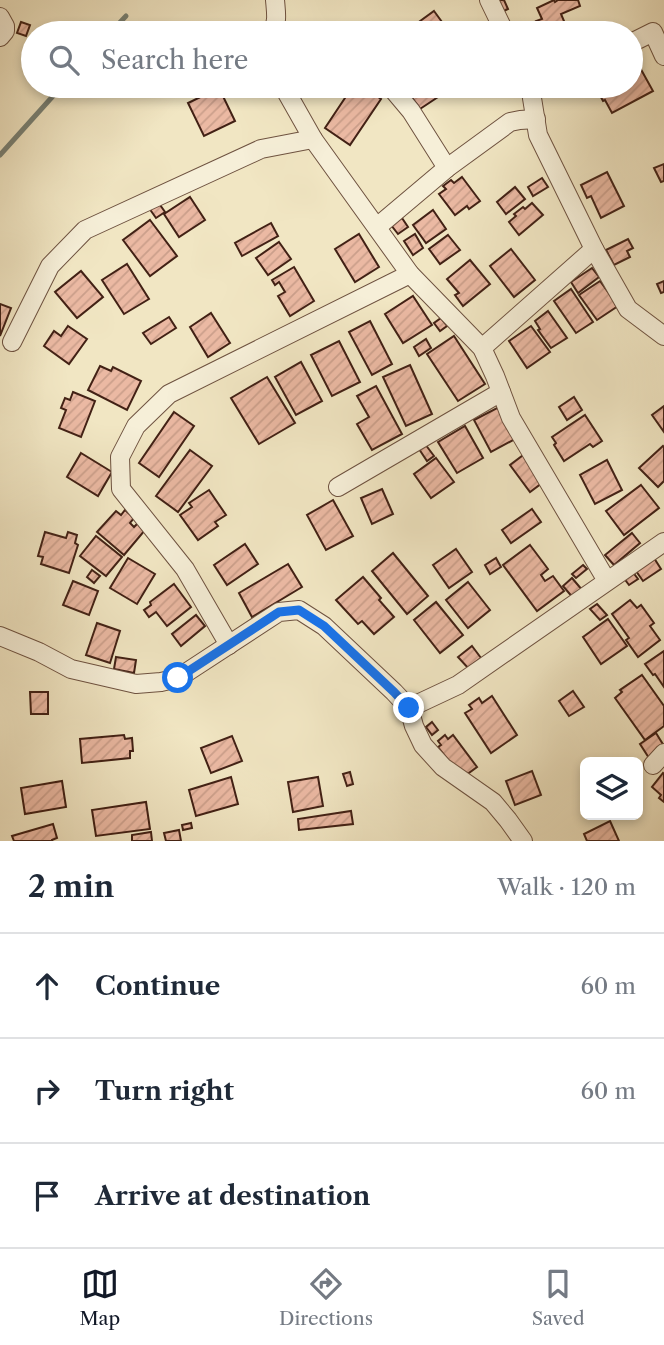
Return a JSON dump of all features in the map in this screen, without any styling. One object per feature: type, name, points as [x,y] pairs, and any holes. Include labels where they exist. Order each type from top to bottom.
[{"type":"street","points":[[275,0],[276,21]]},
{"type":"street","points":[[489,0],[499,21]]},
{"type":"street","points":[[0,17],[5,26],[0,37]]},
{"type":"street","points":[[643,37],[653,32],[664,56]]},
{"type":"street","points":[[290,98],[313,139],[411,274],[482,348],[511,418],[607,581]]},
{"type":"street","points":[[400,98],[447,168]]},
{"type":"street","points":[[535,98],[538,135],[594,249],[628,309],[664,336]]},
{"type":"street","points":[[377,227],[447,168],[510,122],[536,119]]},
{"type":"street","points":[[12,342],[50,266],[85,230],[261,149],[313,139]]},
{"type":"street","points":[[482,348],[594,249]]},
{"type":"street","points":[[229,645],[184,569],[121,489],[120,457],[136,426],[169,394],[411,274]]},
{"type":"street","points":[[338,487],[501,392]]},
{"type":"street","points":[[409,708],[458,685],[664,542]]},
{"type":"street","points":[[0,636],[71,669],[136,684],[161,682],[178,678],[279,612],[299,610],[324,626],[394,692],[409,708],[423,745],[443,767],[493,802],[523,841]]},
{"type":"building","points":[[494,0],[504,0],[508,9],[500,13]]},
{"type":"building","points":[[554,0],[578,0],[580,6],[561,14],[564,21],[536,21],[542,19],[537,8]]},
{"type":"building","points":[[434,11],[441,21],[420,21]]},
{"type":"building","points":[[643,73],[653,91],[643,96]]},
{"type":"building","points":[[198,98],[224,98],[235,121],[204,136],[188,103]]},
{"type":"building","points":[[345,98],[381,99],[350,145],[325,128]]},
{"type":"building","points":[[412,98],[436,98],[420,109]]},
{"type":"building","points":[[601,98],[640,98],[612,113],[605,100]]},
{"type":"building","points":[[664,164],[664,181],[661,182],[654,168]]},
{"type":"building","points":[[607,172],[624,206],[601,218],[591,196],[587,198],[581,185]]},
{"type":"building","points":[[462,177],[480,201],[455,215],[439,194],[446,189],[443,186],[451,180],[454,183]]},
{"type":"building","points":[[542,178],[548,187],[533,196],[528,187]]},
{"type":"building","points":[[515,187],[525,199],[506,214],[497,202]]},
{"type":"building","points":[[190,197],[205,220],[179,237],[164,214]]},
{"type":"building","points":[[158,202],[165,212],[156,218],[149,208]]},
{"type":"building","points":[[532,203],[543,215],[519,235],[509,222],[516,216],[514,214]]},
{"type":"building","points":[[433,210],[446,229],[426,243],[413,225]]},
{"type":"building","points":[[402,218],[408,227],[398,234],[391,225]]},
{"type":"building","points":[[150,220],[177,256],[150,276],[123,240]]},
{"type":"building","points":[[271,223],[278,236],[242,256],[235,243]]},
{"type":"building","points":[[359,234],[379,267],[355,282],[335,249]]},
{"type":"building","points":[[415,234],[423,248],[413,255],[404,241]]},
{"type":"building","points":[[448,235],[460,250],[440,264],[429,249]]},
{"type":"building","points":[[628,239],[633,248],[627,251],[630,257],[614,265],[606,250]]},
{"type":"building","points":[[279,242],[291,259],[268,275],[256,258]]},
{"type":"building","points":[[511,249],[535,280],[514,297],[490,266]]},
{"type":"building","points":[[470,260],[490,284],[463,306],[455,295],[459,293],[447,279]]},
{"type":"building","points":[[127,264],[149,299],[124,314],[102,280]]},
{"type":"building","points":[[294,267],[314,301],[290,316],[278,296],[285,292],[279,282],[275,285],[272,280]]},
{"type":"building","points":[[592,268],[599,277],[578,293],[571,282]]},
{"type":"building","points":[[81,271],[103,297],[77,318],[55,292]]},
{"type":"building","points":[[600,281],[618,306],[597,320],[579,295]]},
{"type":"building","points":[[664,281],[664,292],[661,293],[657,284]]},
{"type":"building","points":[[571,289],[593,322],[576,333],[554,301]]},
{"type":"building","points":[[413,296],[432,325],[403,343],[385,314]]},
{"type":"building","points":[[0,304],[11,308],[0,336]]},
{"type":"building","points":[[548,311],[567,338],[551,348],[535,321]]},
{"type":"building","points":[[211,313],[230,343],[208,357],[190,327]]},
{"type":"building","points":[[169,317],[176,328],[151,344],[143,333]]},
{"type":"building","points":[[441,318],[447,326],[440,331],[434,323]]},
{"type":"building","points":[[370,321],[392,364],[372,375],[349,332]]},
{"type":"building","points":[[68,326],[87,339],[69,364],[44,346],[54,331],[61,336]]},
{"type":"building","points":[[531,326],[550,352],[527,368],[509,341]]},
{"type":"building","points":[[454,336],[485,384],[458,401],[427,354]]},
{"type":"building","points":[[426,339],[431,348],[419,356],[414,347]]},
{"type":"building","points":[[339,341],[360,382],[332,396],[311,355]]},
{"type":"building","points":[[301,362],[322,401],[296,415],[275,377]]},
{"type":"building","points":[[410,365],[432,414],[406,426],[383,377]]},
{"type":"building","points":[[100,366],[111,371],[113,367],[141,381],[127,410],[88,390]]},
{"type":"building","points":[[267,377],[295,423],[259,444],[231,398]]},
{"type":"building","points":[[376,386],[402,434],[372,450],[357,424],[369,417],[357,396]]},
{"type":"building","points":[[73,392],[95,401],[81,437],[59,428],[66,410],[61,408],[65,398],[70,400]]},
{"type":"building","points":[[574,397],[582,410],[567,420],[559,407]]},
{"type":"building","points":[[664,406],[664,432],[652,415]]},
{"type":"building","points":[[499,407],[515,439],[491,452],[474,420]]},
{"type":"building","points":[[174,412],[194,426],[159,477],[139,463]]},
{"type":"building","points":[[585,415],[602,441],[593,447],[590,444],[564,461],[552,437]]},
{"type":"building","points":[[465,426],[483,458],[457,473],[438,442]]},
{"type":"building","points":[[425,444],[434,456],[427,461],[419,449]]},
{"type":"building","points":[[663,446],[664,481],[658,487],[639,468]]},
{"type":"building","points":[[190,450],[212,466],[178,512],[156,496]]},
{"type":"building","points":[[81,453],[112,472],[98,496],[67,477]]},
{"type":"building","points":[[526,453],[546,480],[530,492],[510,465]]},
{"type":"building","points":[[436,458],[454,482],[431,498],[414,474]]},
{"type":"building","points":[[607,460],[622,490],[595,504],[580,475]]},
{"type":"building","points":[[641,485],[659,508],[624,535],[606,511]]},
{"type":"building","points":[[382,489],[393,514],[372,524],[361,498]]},
{"type":"building","points":[[209,490],[226,515],[215,522],[218,526],[198,540],[180,515],[192,507],[189,503]]},
{"type":"building","points":[[333,500],[353,536],[326,550],[307,515]]},
{"type":"building","points":[[532,509],[541,522],[511,543],[502,530]]},
{"type":"building","points":[[125,510],[134,518],[130,523],[134,527],[138,523],[145,530],[124,555],[97,532],[116,511],[121,515]]},
{"type":"building","points":[[45,532],[66,538],[68,532],[77,535],[75,543],[78,545],[69,573],[41,564],[43,557],[38,556]]},
{"type":"building","points":[[632,533],[640,543],[614,565],[605,555]]},
{"type":"building","points":[[96,536],[122,557],[106,576],[80,556]]},
{"type":"building","points":[[245,544],[258,564],[227,585],[214,565]]},
{"type":"building","points":[[530,545],[548,569],[541,575],[545,581],[553,576],[564,591],[537,611],[503,565]]},
{"type":"building","points":[[456,549],[472,572],[449,588],[433,565]]},
{"type":"building","points":[[393,553],[428,596],[407,614],[372,571]]},
{"type":"building","points":[[128,558],[155,574],[137,604],[110,588]]},
{"type":"building","points":[[496,558],[501,567],[490,574],[485,565]]},
{"type":"building","points":[[654,558],[661,569],[643,581],[636,571]]},
{"type":"building","points":[[288,564],[302,587],[252,617],[239,593]]},
{"type":"building","points":[[583,565],[587,569],[576,578],[572,574]]},
{"type":"building","points":[[92,570],[100,576],[94,583],[87,577]]},
{"type":"building","points":[[632,571],[638,579],[629,585],[623,577]]},
{"type":"building","points":[[363,577],[394,617],[374,634],[362,621],[358,624],[336,600]]},
{"type":"building","points":[[572,578],[583,591],[574,599],[563,586]]},
{"type":"building","points":[[73,581],[98,591],[89,615],[63,605]]},
{"type":"building","points":[[468,582],[490,610],[468,628],[446,600]]},
{"type":"building","points":[[174,584],[191,607],[167,626],[156,612],[149,617],[144,610],[151,605],[150,602]]},
{"type":"building","points":[[630,600],[637,608],[641,605],[654,623],[650,626],[660,640],[638,657],[626,640],[629,638],[612,614]]},
{"type":"building","points":[[436,602],[463,635],[440,653],[414,620]]},
{"type":"building","points":[[597,604],[607,615],[600,620],[590,609]]},
{"type":"building","points":[[196,615],[205,626],[181,646],[172,634]]},
{"type":"building","points":[[608,619],[627,646],[601,664],[583,637]]},
{"type":"building","points":[[97,623],[120,631],[110,663],[86,655]]},
{"type":"building","points":[[472,646],[481,658],[468,668],[458,657]]},
{"type":"building","points":[[664,651],[664,687],[645,664]]},
{"type":"building","points":[[116,657],[136,660],[134,673],[114,669]]},
{"type":"building","points":[[642,675],[664,706],[664,726],[645,740],[615,698],[622,692],[620,690]]},
{"type":"building","points":[[573,691],[584,707],[569,716],[559,701]]},
{"type":"building","points":[[30,692],[48,692],[48,714],[31,714]]},
{"type":"building","points":[[492,696],[517,735],[491,753],[465,713],[472,709],[469,705],[479,698],[482,703]]},
{"type":"building","points":[[432,722],[438,730],[432,735],[426,727]]},
{"type":"building","points":[[656,733],[664,746],[649,758],[640,744]]},
{"type":"building","points":[[124,735],[125,739],[132,738],[133,751],[130,751],[130,758],[82,763],[80,739]]},
{"type":"building","points":[[445,735],[448,739],[453,735],[477,767],[462,778],[438,747],[441,745],[438,741]]},
{"type":"building","points":[[232,736],[242,761],[211,773],[201,748]]},
{"type":"building","points":[[532,771],[541,795],[515,805],[506,781]]},
{"type":"building","points":[[350,772],[353,784],[347,786],[343,774]]},
{"type":"building","points":[[664,774],[664,802],[652,787]]},
{"type":"building","points":[[231,777],[238,804],[196,816],[189,790]]},
{"type":"building","points":[[318,777],[323,806],[293,812],[288,782]]},
{"type":"building","points":[[62,781],[66,807],[25,814],[21,788]]},
{"type":"building","points":[[146,802],[150,829],[96,836],[92,810]]},
{"type":"building","points":[[351,811],[353,824],[299,830],[298,819]]},
{"type":"building","points":[[610,821],[619,841],[587,841],[584,834]]},
{"type":"building","points":[[191,823],[192,828],[183,830],[182,825]]},
{"type":"building","points":[[53,824],[57,838],[52,841],[14,841],[12,836]]},
{"type":"building","points":[[179,830],[181,841],[166,841],[164,833]]},
{"type":"building","points":[[151,832],[152,841],[132,841],[132,835]]},
{"type":"waterway","points":[[121,21],[126,16]]},
{"type":"waterway","points":[[0,155],[51,98]]},
{"type":"route","points":[[178,678],[279,612],[299,610],[324,626],[409,708]]}]
